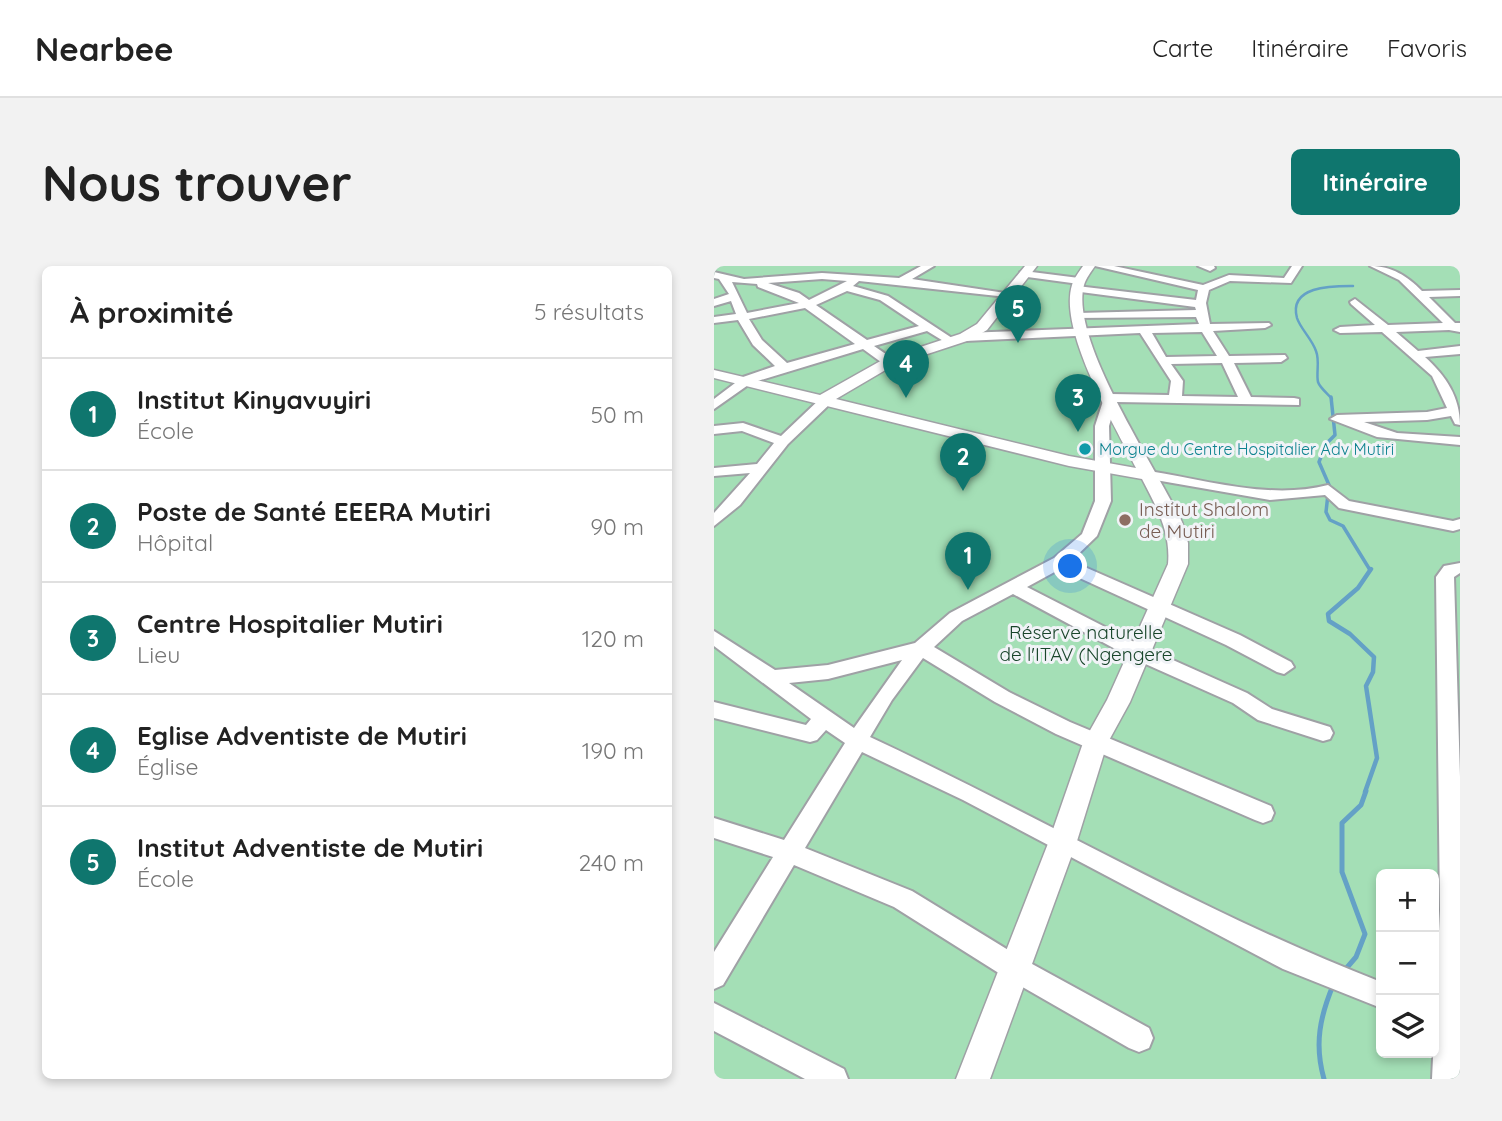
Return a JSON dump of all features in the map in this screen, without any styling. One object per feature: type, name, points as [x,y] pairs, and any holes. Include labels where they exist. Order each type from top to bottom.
[{"type":"street","points":[[744,282],[845,266]]},
{"type":"street","points":[[901,281],[929,266]]},
{"type":"street","points":[[974,1079],[1063,841],[1096,743],[1159,608],[1179,553],[1172,521],[1086,351],[1078,316],[1078,285],[1089,266]]},
{"type":"street","points":[[1100,266],[1204,288],[1228,278],[1287,281],[1297,266]]},
{"type":"street","points":[[1231,266],[1243,278]]},
{"type":"street","points":[[1375,266],[1395,273],[1422,294],[1457,328]]},
{"type":"street","points":[[964,337],[982,327],[1027,270],[1078,285],[1200,308]]},
{"type":"street","points":[[717,271],[744,282],[785,290],[808,303],[889,362]]},
{"type":"street","points":[[717,271],[732,286],[734,296],[762,351],[783,366]]},
{"type":"street","points":[[825,271],[857,278],[1007,294]]},
{"type":"street","points":[[714,320],[744,317],[808,303],[846,288],[857,278]]},
{"type":"street","points":[[846,288],[884,298],[949,340]]},
{"type":"street","points":[[1204,288],[1200,308],[1207,328],[1241,383],[1246,401]]},
{"type":"street","points":[[1422,294],[1460,293]]},
{"type":"street","points":[[714,303],[734,296]]},
{"type":"street","points":[[1355,302],[1412,355],[1437,374],[1458,413],[1338,419],[1397,437],[1460,441]]},
{"type":"street","points":[[1078,316],[1159,317],[1200,308]]},
{"type":"street","points":[[714,521],[735,502],[783,441],[824,401],[889,362],[949,340],[964,337],[1265,325]]},
{"type":"street","points":[[714,405],[747,380],[783,366],[927,327]]},
{"type":"street","points":[[1340,330],[1457,328]]},
{"type":"street","points":[[1144,330],[1177,382],[1175,399]]},
{"type":"street","points":[[1412,355],[1460,350]]},
{"type":"street","points":[[1162,361],[1281,358]]},
{"type":"street","points":[[714,374],[1104,468],[1276,496],[1328,490],[1344,505],[1460,528]]},
{"type":"street","points":[[1111,398],[1294,402]]},
{"type":"street","points":[[714,976],[885,695],[921,648],[956,617],[1060,562],[1083,543],[1097,519],[1102,501],[1102,426],[1111,398]]},
{"type":"street","points":[[714,415],[718,416],[714,430],[743,427],[783,441]]},
{"type":"street","points":[[714,472],[763,468]]},
{"type":"street","points":[[714,507],[735,502]]},
{"type":"street","points":[[1060,562],[1284,667]]},
{"type":"street","points":[[1446,1079],[1456,817],[1453,638],[1445,577],[1450,570],[1460,568]]},
{"type":"street","points":[[1015,588],[1139,653],[1240,698],[1265,715],[1323,733]]},
{"type":"street","points":[[718,644],[772,677],[789,695],[857,740],[1063,841],[1292,960],[1376,993]]},
{"type":"street","points":[[772,677],[828,672],[921,648],[1002,696],[1096,743],[1263,813]]},
{"type":"street","points":[[714,710],[810,734],[823,719]]},
{"type":"street","points":[[714,828],[789,852],[903,899],[1014,968],[1139,1038]]},
{"type":"street","points":[[714,1016],[834,1079]]},
{"type":"green space","name":"Réserve naturelle de l'ITAV (Ngengere","points":[[714,266],[1460,266],[1460,1079],[714,1079]]},
{"type":"waterway","points":[[1331,398],[1318,382],[1317,355],[1297,318],[1296,307],[1299,299],[1314,290],[1353,286]]},
{"type":"waterway","points":[[1331,398],[1335,435],[1326,444],[1319,462],[1329,485],[1326,512],[1330,520],[1343,526],[1370,570]]},
{"type":"waterway","points":[[1365,792],[1377,758],[1366,686],[1373,672],[1374,657],[1350,634],[1329,621],[1328,614],[1358,588],[1371,569]]},
{"type":"waterway","points":[[1344,971],[1356,957],[1365,934],[1342,872],[1342,823],[1361,805],[1366,791]]},
{"type":"waterway","points":[[1324,1079],[1319,1054],[1320,1030],[1334,983]]},
{"type":"place","name":"Institut Adventiste de Mutiri","points":[[1018,343]]},
{"type":"place","name":"Eglise Adventiste de Mutiri","points":[[906,398]]},
{"type":"place","name":"Centre Hospitalier Mutiri","points":[[1078,432]]},
{"type":"place","name":"Morgue du Centre Hospitalier Adv Mutiri","points":[[1085,449]]},
{"type":"place","name":"Poste de Santé EEERA Mutiri","points":[[963,491]]},
{"type":"place","name":"Institut Shalom de Mutiri","points":[[1125,520]]},
{"type":"place","name":"Institut Kinyavuyiri","points":[[968,590]]}]
